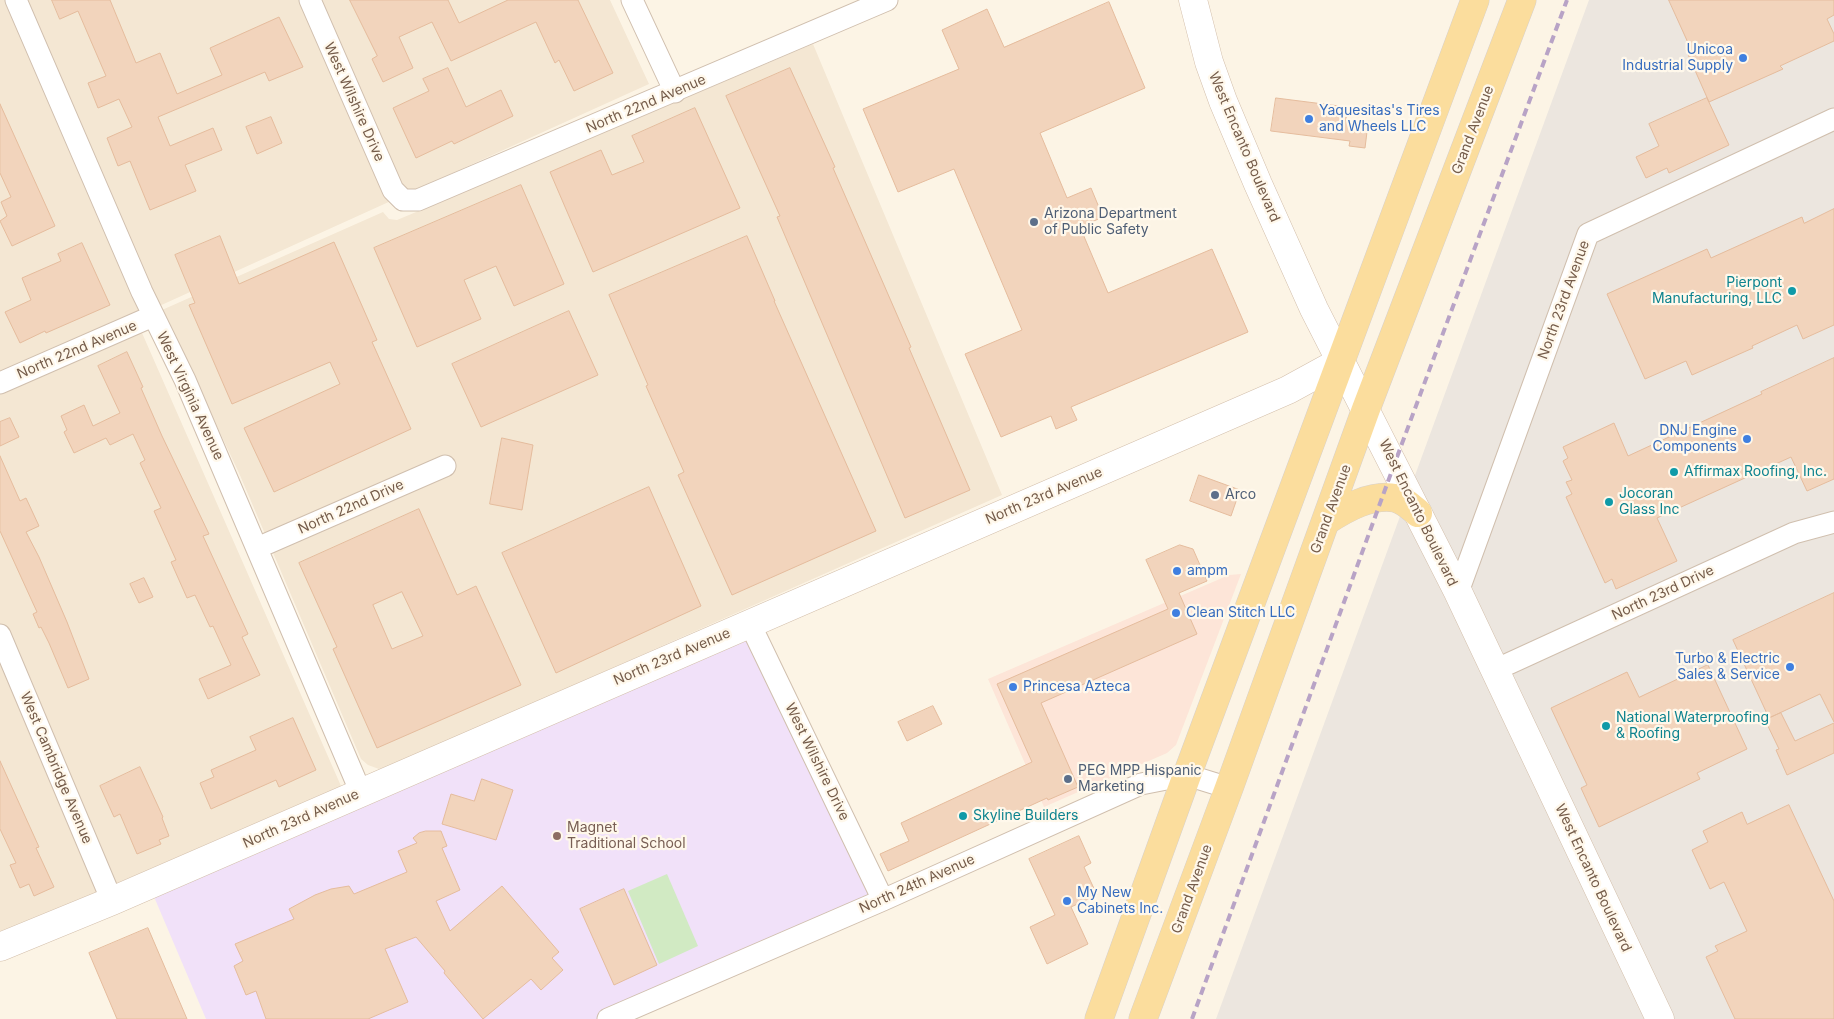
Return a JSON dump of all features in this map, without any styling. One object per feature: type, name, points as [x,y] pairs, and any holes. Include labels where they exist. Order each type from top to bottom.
[{"type":"main road","points":[[1099,1019],[1187,775],[1476,0]]},
{"type":"main road","name":"Grand Avenue","points":[[1143,1019],[1366,409],[1522,0]]},
{"type":"main road","points":[[1326,521],[1349,507],[1372,499],[1383,498],[1396,498],[1408,504],[1418,513]]},
{"type":"street","name":"West Virginia Avenue","points":[[16,0],[153,316],[185,380],[361,793]]},
{"type":"street","name":"West Wilshire Drive","points":[[310,0],[392,190],[403,200]]},
{"type":"street","points":[[632,0],[675,92]]},
{"type":"street","name":"North 22nd Avenue","points":[[403,200],[418,200],[887,0]]},
{"type":"street","name":"West Encanto Boulevard","points":[[1193,0],[1209,62],[1223,101],[1314,309],[1458,592],[1660,1019]]},
{"type":"street","name":"North 23rd Avenue","points":[[1458,592],[1588,234],[1834,119]]},
{"type":"street","name":"North 22nd Avenue","points":[[0,383],[153,316]]},
{"type":"street","name":"North 23rd Avenue","points":[[0,947],[112,901],[1288,390],[1341,361]]},
{"type":"street","name":"North 22nd Drive","points":[[257,548],[445,466]]},
{"type":"street","name":"North 23rd Drive","points":[[1495,670],[1794,533],[1834,522]]},
{"type":"street","name":"West Wilshire Drive","points":[[750,624],[883,900]]},
{"type":"street","name":"West Cambridge Avenue","points":[[0,635],[112,901]]},
{"type":"street","name":"North 24th Avenue","points":[[608,1019],[883,900],[1141,784],[1187,775],[1229,788]]},
{"type":"shaded area","points":[[0,0],[610,0],[649,84],[135,317],[341,786],[0,934]]},
{"type":"shaded area","points":[[1589,0],[1834,0],[1834,1019],[1216,1019]]},
{"type":"shaded area","points":[[813,44],[1002,495],[389,767],[379,769],[368,765],[361,759],[239,473],[162,310],[383,212],[389,219],[397,220]]},
{"type":"shaded area","points":[[1241,574],[1176,745],[1167,753],[1044,807],[988,679],[1229,575]]},
{"type":"shaded area","name":"Magnet Traditional School","points":[[750,624],[883,900],[608,1019],[206,1019],[149,885]]},
{"type":"green space","points":[[667,874],[698,946],[659,964],[628,891]]},
{"type":"building","points":[[52,0],[110,0],[136,63],[160,53],[177,94],[222,75],[210,48],[279,17],[303,67],[269,81],[265,72],[158,117],[170,146],[213,128],[222,150],[185,165],[196,191],[150,210],[130,161],[118,166],[107,138],[132,127],[119,99],[98,108],[88,83],[106,76],[78,11],[60,19]]},
{"type":"building","points":[[350,0],[448,0],[459,23],[508,0],[578,0],[613,73],[574,91],[559,60],[555,63],[536,22],[451,61],[432,22],[399,37],[413,68],[383,82],[372,59],[377,56]]},
{"type":"building","name":"Unicoa Industrial Supply","points":[[1669,0],[1834,0],[1834,15],[1827,19],[1834,34],[1834,41],[1780,66],[1783,69],[1709,102],[1686,50],[1690,48]]},
{"type":"building","name":"Arizona Department of Public Safety","points":[[1109,2],[1145,88],[1040,133],[1067,198],[1091,188],[1103,217],[1080,227],[1108,293],[1212,249],[1248,332],[1071,407],[1077,420],[1056,429],[1051,416],[1001,437],[965,354],[1022,330],[954,169],[898,192],[863,109],[959,69],[942,30],[987,9],[1004,47]]},
{"type":"building","points":[[448,68],[466,107],[501,90],[513,116],[454,144],[452,141],[416,158],[393,108],[429,91],[423,79]]},
{"type":"building","points":[[790,68],[835,167],[833,168],[911,347],[909,348],[970,490],[905,518],[777,217],[780,216],[726,96]]},
{"type":"building","name":"Yaquesitas's Tires and Wheels LLC","points":[[1276,98],[1347,107],[1346,121],[1368,124],[1365,148],[1349,146],[1350,141],[1271,131]]},
{"type":"building","points":[[1707,98],[1729,145],[1669,173],[1667,168],[1646,178],[1636,157],[1659,146],[1649,124]]},
{"type":"building","points":[[0,104],[55,226],[12,246],[0,221],[7,216],[1,202],[11,197],[0,173]]},
{"type":"building","points":[[695,108],[740,208],[593,272],[550,172],[601,150],[612,175],[644,162],[632,136]]},
{"type":"building","points":[[271,117],[282,143],[257,154],[246,127]]},
{"type":"building","points":[[521,185],[564,284],[514,306],[496,266],[464,280],[481,319],[417,347],[374,248]]},
{"type":"building","points":[[1834,209],[1834,325],[1803,339],[1797,325],[1752,346],[1753,348],[1692,375],[1686,361],[1645,379],[1607,294],[1707,249],[1711,258],[1802,217],[1804,223]]},
{"type":"building","points":[[220,236],[239,284],[334,242],[377,340],[372,342],[411,429],[274,492],[244,428],[340,384],[330,362],[232,404],[189,305],[195,303],[175,255]]},
{"type":"building","points":[[747,236],[876,531],[732,595],[678,475],[684,472],[609,295]]},
{"type":"building","points":[[82,243],[110,305],[20,343],[5,312],[31,300],[22,278],[61,261],[58,254]]},
{"type":"building","points":[[569,311],[598,375],[481,427],[452,364]]},
{"type":"building","points":[[127,352],[162,436],[209,534],[203,536],[248,634],[242,637],[260,675],[208,699],[199,679],[231,665],[213,626],[210,627],[195,595],[187,598],[171,562],[176,560],[154,511],[161,508],[140,463],[145,460],[133,434],[110,445],[106,438],[74,453],[64,432],[67,430],[61,416],[84,405],[93,426],[120,413],[98,366]]},
{"type":"building","points":[[1834,358],[1834,479],[1807,491],[1791,457],[1657,518],[1677,561],[1616,589],[1612,579],[1605,583],[1566,497],[1572,494],[1566,482],[1572,480],[1563,461],[1568,458],[1563,447],[1614,423],[1628,456],[1762,394],[1761,392]]},
{"type":"building","points":[[10,418],[19,437],[0,446],[0,422]]},
{"type":"building","points":[[502,438],[533,445],[522,510],[490,504]]},
{"type":"building","points":[[0,456],[20,501],[26,498],[39,526],[26,532],[67,622],[89,679],[68,688],[49,643],[41,627],[39,628],[33,614],[37,612],[0,531]]},
{"type":"building","name":"Arco","points":[[1199,475],[1240,490],[1231,516],[1190,501]]},
{"type":"building","points":[[649,487],[701,606],[556,673],[502,553]]},
{"type":"building","points":[[419,509],[457,595],[476,586],[521,685],[377,748],[333,649],[337,647],[299,563]],"holes":[[[402,592],[423,636],[392,649],[373,605]]]},
{"type":"building","points":[[1180,545],[1193,549],[1207,581],[1179,593],[1197,634],[1041,703],[1078,787],[1048,800],[1047,798],[888,871],[880,854],[909,841],[901,823],[1032,762],[997,684],[1168,609],[1146,560]]},
{"type":"building","points":[[144,578],[153,597],[139,603],[130,584]]},
{"type":"building","name":"Turbo & Electric Sales & Service","points":[[1834,593],[1834,722],[1820,694],[1769,718],[1733,640]]},
{"type":"building","points":[[1708,665],[1747,749],[1697,773],[1700,779],[1599,827],[1581,788],[1587,785],[1551,708],[1627,672],[1639,697]]},
{"type":"building","points":[[933,706],[942,724],[907,741],[898,722]]},
{"type":"building","points":[[1781,713],[1795,741],[1834,723],[1834,753],[1787,775],[1776,750],[1779,749],[1765,720]]},
{"type":"building","points":[[293,718],[316,770],[279,787],[276,780],[211,809],[200,783],[214,777],[211,770],[256,750],[250,737]]},
{"type":"building","points":[[0,761],[39,847],[36,848],[54,887],[34,896],[29,884],[20,888],[10,865],[16,863],[0,829]]},
{"type":"building","points":[[140,767],[163,817],[169,836],[159,840],[161,844],[137,854],[120,814],[114,817],[100,786]]},
{"type":"building","points":[[482,779],[513,790],[496,840],[442,824],[451,794],[474,801]]},
{"type":"building","points":[[1789,805],[1834,901],[1834,1019],[1735,1019],[1706,957],[1718,951],[1715,946],[1747,931],[1724,882],[1710,889],[1692,850],[1708,842],[1703,831],[1742,812],[1747,824]]},
{"type":"building","points":[[441,831],[447,846],[442,848],[460,890],[436,901],[450,931],[502,886],[559,952],[552,958],[563,970],[541,990],[531,979],[483,1019],[416,937],[385,949],[408,1002],[368,1019],[266,1019],[256,991],[246,995],[234,966],[243,961],[235,944],[294,919],[289,909],[315,895],[331,889],[349,886],[354,894],[407,872],[398,851],[417,843],[413,838],[419,833]]},
{"type":"building","name":"My New Cabinets Inc.","points":[[1079,836],[1091,863],[1084,867],[1097,895],[1071,907],[1088,944],[1047,964],[1030,927],[1055,915],[1029,859]]},
{"type":"building","points":[[624,889],[657,965],[614,985],[580,909]]},
{"type":"building","points":[[148,928],[187,1019],[117,1019],[89,953]]},
{"type":"railway","points":[[1192,1019],[1394,465],[1567,0]]},
{"type":"place","name":"Unicoa Industrial Supply","points":[[1743,58]]},
{"type":"place","name":"Yaquesitas's Tires and Wheels LLC","points":[[1309,119]]},
{"type":"place","name":"Arizona Department of Public Safety","points":[[1034,222]]},
{"type":"place","name":"Pierpont Manufacturing, LLC","points":[[1792,291]]},
{"type":"place","name":"DNJ Engine Components","points":[[1747,439]]},
{"type":"place","name":"Affirmax Roofing, Inc.","points":[[1674,472]]},
{"type":"place","name":"Arco","points":[[1215,495]]},
{"type":"place","name":"Jocoran Glass Inc","points":[[1609,502]]},
{"type":"place","name":"ampm","points":[[1177,571]]},
{"type":"place","name":"Clean Stitch LLC","points":[[1176,613]]},
{"type":"place","name":"Turbo & Electric Sales & Service","points":[[1790,667]]},
{"type":"place","name":"Princesa Azteca","points":[[1013,687]]},
{"type":"place","name":"National Waterproofing & Roofing","points":[[1606,726]]},
{"type":"place","name":"PEG MPP Hispanic Marketing","points":[[1068,779]]},
{"type":"place","name":"Skyline Builders","points":[[963,816]]},
{"type":"place","name":"Magnet Traditional School","points":[[557,836]]},
{"type":"place","name":"My New Cabinets Inc.","points":[[1067,901]]}]
